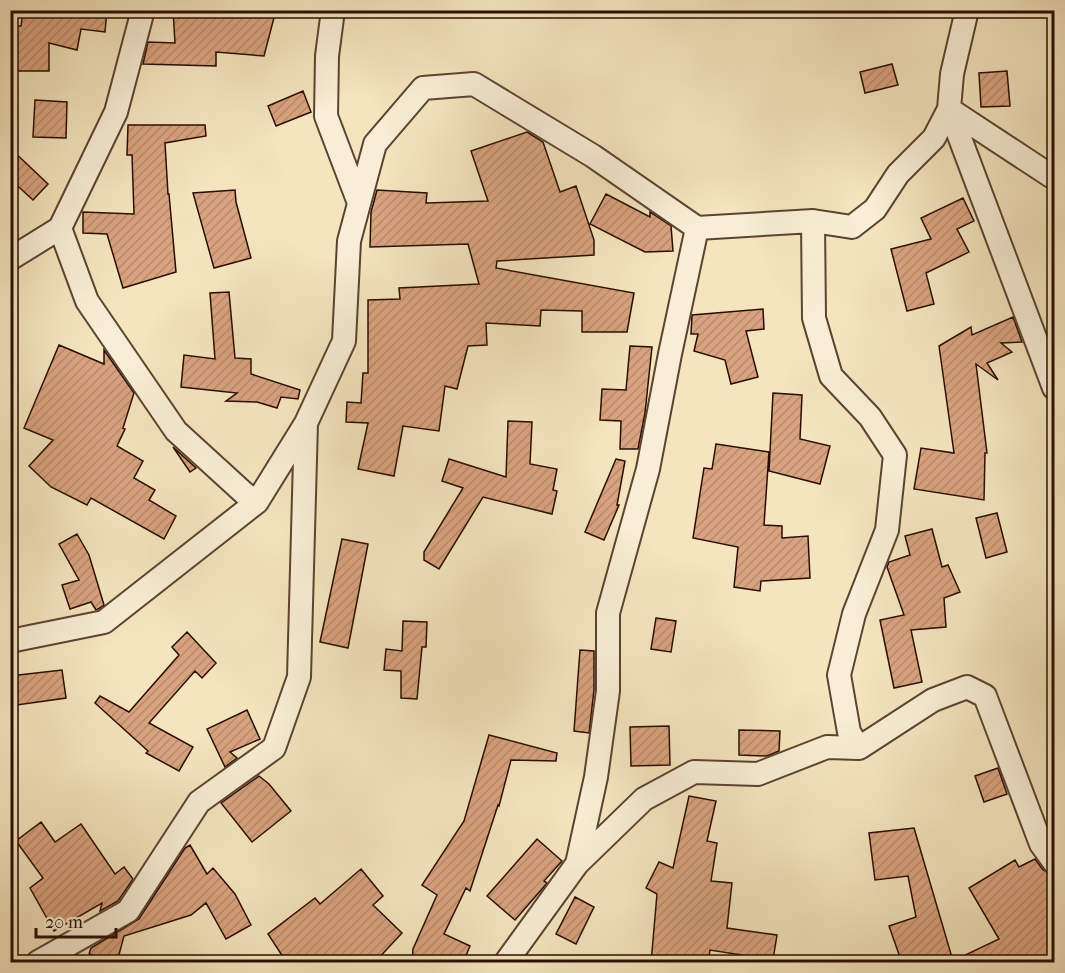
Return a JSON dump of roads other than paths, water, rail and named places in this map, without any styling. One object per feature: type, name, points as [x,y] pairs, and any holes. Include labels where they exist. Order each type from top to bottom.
[{"type":"street","points":[[10,260],[60,228],[116,112],[143,10]]},
{"type":"street","points":[[333,10],[327,56],[326,116],[359,203]]},
{"type":"street","points":[[10,641],[104,622],[257,502],[306,423],[344,341],[349,241],[375,144],[423,88],[474,84],[593,156],[697,228],[813,221],[852,227],[875,209],[898,174],[934,138],[949,109],[952,74],[967,10]]},
{"type":"street","points":[[949,109],[1054,178]]},
{"type":"street","points":[[949,109],[1054,388]]},
{"type":"street","points":[[813,221],[814,318],[831,376],[870,417],[895,455],[887,530],[854,614],[839,675],[849,732],[859,748]]},
{"type":"street","points":[[60,228],[87,301],[176,431],[245,494],[257,502]]},
{"type":"street","points":[[578,864],[596,777],[608,691],[608,613],[648,469],[697,228]]},
{"type":"street","points":[[38,963],[128,910],[199,802],[274,748],[299,677],[306,423]]},
{"type":"street","points":[[506,963],[578,864],[644,799],[694,772],[758,774],[827,747],[859,748],[933,700],[967,687],[985,696],[1041,844],[1054,862]]}]
